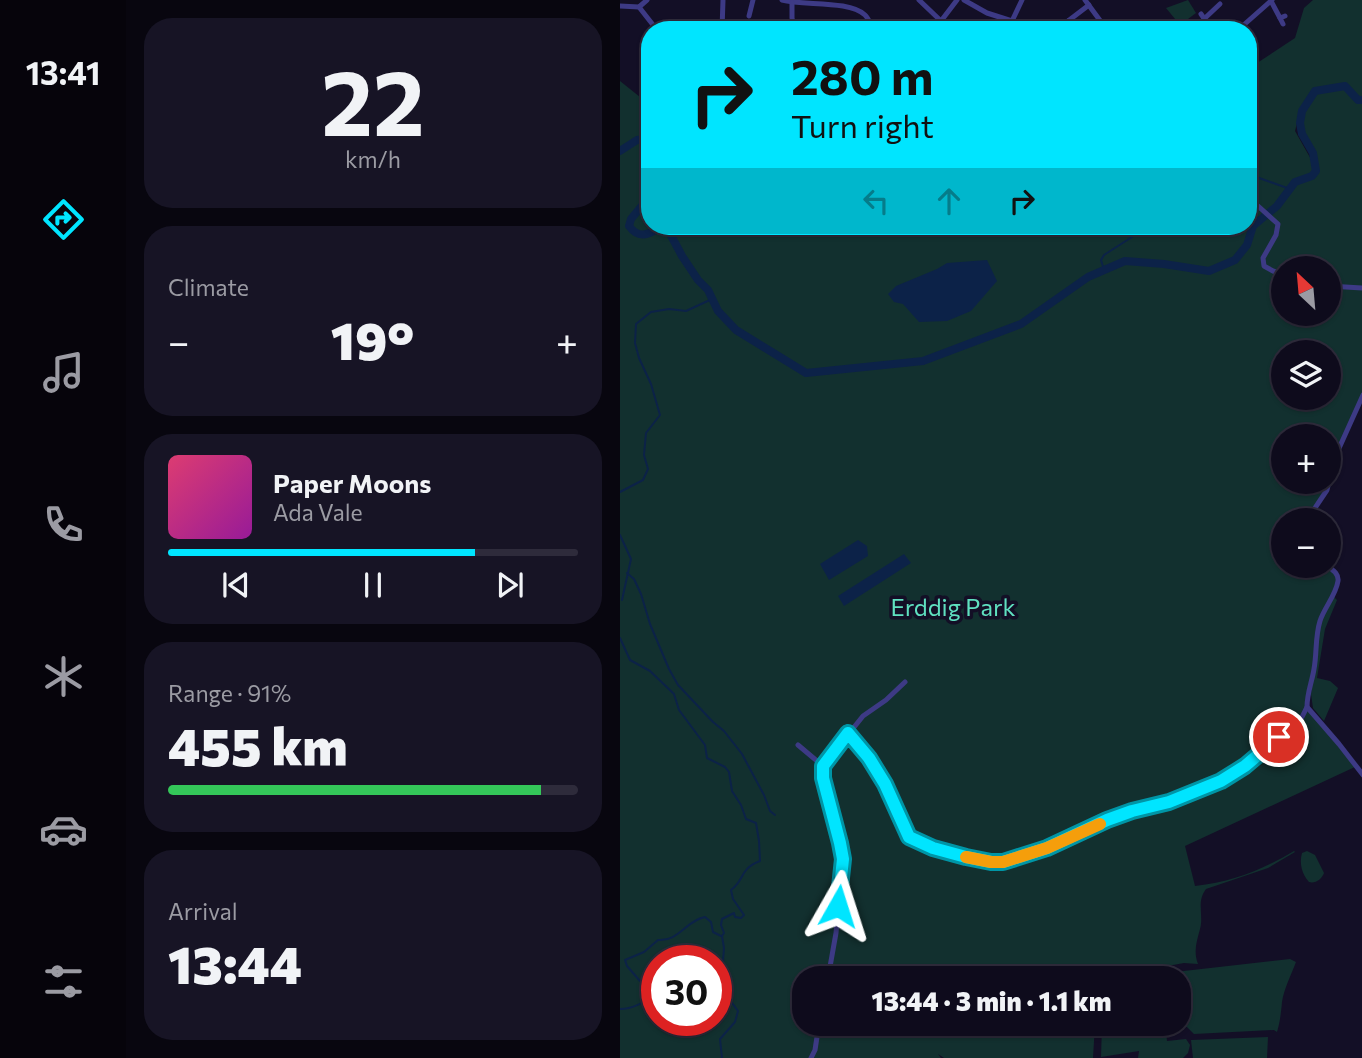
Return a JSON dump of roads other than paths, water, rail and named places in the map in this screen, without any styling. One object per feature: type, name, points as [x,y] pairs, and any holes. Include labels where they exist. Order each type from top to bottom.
[{"type":"street","points":[[620,6],[639,6],[647,0]]},
{"type":"street","points":[[722,21],[723,0]]},
{"type":"street","points":[[749,16],[754,0]]},
{"type":"street","points":[[782,0],[849,7],[864,13],[869,21]]},
{"type":"street","points":[[919,0],[941,21],[957,0]]},
{"type":"street","points":[[964,0],[987,13],[1012,21],[1022,0]]},
{"type":"street","points":[[1248,21],[1271,0],[1283,19]]},
{"type":"street","points":[[1068,21],[1087,2],[1101,21]]},
{"type":"street","points":[[792,3],[793,21]]},
{"type":"street","points":[[1206,21],[1203,16],[1220,4]]},
{"type":"street","points":[[639,6],[650,21]]},
{"type":"street","points":[[1257,205],[1278,224],[1276,235],[1263,258],[1264,266],[1271,270]]},
{"type":"street","points":[[1341,287],[1363,288]]},
{"type":"street","points":[[1315,508],[1327,490],[1336,455],[1363,395]]},
{"type":"street","points":[[848,733],[869,758],[885,784],[909,837],[933,848],[966,857],[1003,862],[1047,848],[1107,820],[1169,802],[1221,781],[1245,766],[1302,718],[1307,707],[1307,694],[1314,669],[1317,632],[1339,578]]},
{"type":"street","points":[[830,966],[843,859],[823,778],[823,766],[863,716],[886,701],[905,682]]},
{"type":"street","points":[[1307,707],[1363,775]]},
{"type":"street","points":[[798,745],[823,766]]},
{"type":"street","points":[[811,1058],[818,1036]]},
{"type":"water","points":[[987,260],[997,281],[971,311],[947,321],[919,322],[903,304],[894,302],[888,294],[896,286],[947,263]]},
{"type":"water","points":[[858,540],[867,546],[868,556],[829,580],[820,564]]},
{"type":"water","points":[[904,554],[911,563],[844,606],[838,596]]},
{"type":"waterway","points":[[1257,223],[1277,206],[1295,182],[1312,176],[1316,171],[1313,153],[1302,134],[1300,123],[1302,111],[1315,91],[1345,86],[1358,100],[1363,100]]},
{"type":"waterway","points":[[620,151],[641,140]]},
{"type":"waterway","points":[[1257,177],[1290,189]]},
{"type":"waterway","points":[[641,207],[629,226],[641,234]]},
{"type":"waterway","points":[[671,235],[698,280],[708,290],[718,311],[736,330],[806,373],[923,361],[1021,324],[1088,277],[1125,261],[1209,271],[1235,260],[1247,245],[1250,235]]},
{"type":"waterway","points":[[1104,270],[1101,260],[1104,255],[1135,235]]},
{"type":"waterway","points":[[620,492],[643,480],[648,469],[644,455],[646,433],[660,415],[635,343],[636,324],[651,312],[669,309],[686,311],[712,299]]},
{"type":"waterway","points":[[620,535],[631,559],[622,600]]},
{"type":"waterway","points":[[627,573],[634,579],[641,594],[650,624],[678,685],[724,731],[742,754],[770,811],[775,815]]},
{"type":"waterway","points":[[620,638],[630,660],[650,671],[674,694],[679,710],[705,745],[707,758],[729,772],[732,791],[746,819],[756,823],[760,861],[745,871],[731,890],[733,899],[744,915],[741,918],[735,917],[734,913],[722,919],[724,945]]},
{"type":"waterway","points":[[652,945],[658,940],[671,938],[705,917],[711,922],[713,932],[721,936]]},
{"type":"waterway","points":[[641,953],[625,960],[627,966],[641,981]]},
{"type":"waterway","points":[[620,1009],[641,1003]]},
{"type":"waterway","points":[[732,1003],[738,1011],[732,1025]]},
{"type":"waterway","points":[[722,1058],[720,1039],[723,1036]]},
{"type":"park label","name":"Erddig Park","points":[[953,606]]}]
